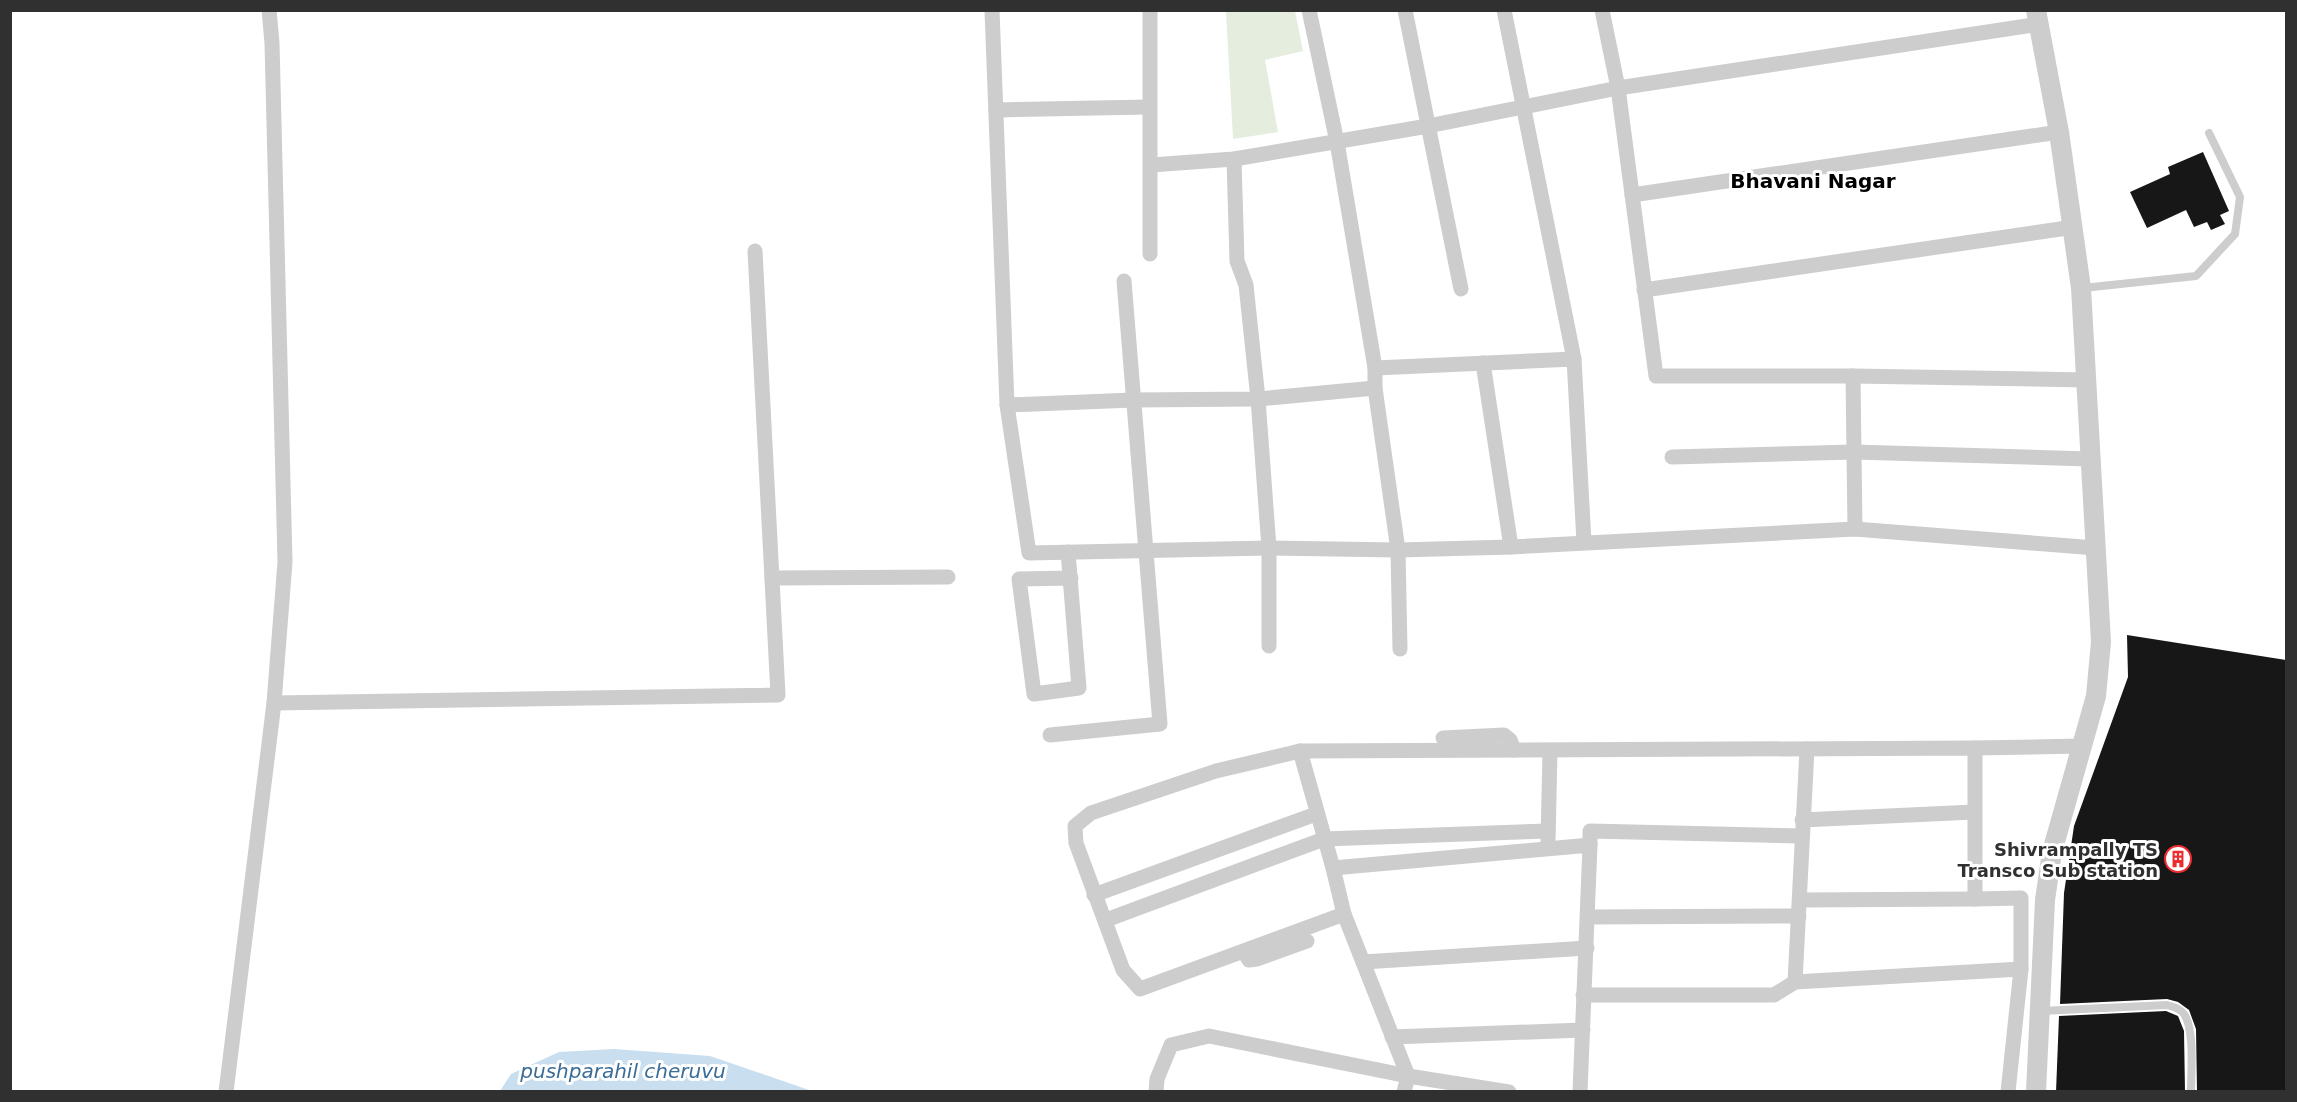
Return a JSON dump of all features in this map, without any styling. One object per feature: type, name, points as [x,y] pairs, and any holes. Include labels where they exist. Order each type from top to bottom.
[{"type":"street","points":[[226,1092],[274,703],[285,562],[272,43],[268,10]]},
{"type":"street","points":[[992,10],[1007,405],[1029,553],[1269,548],[1398,550],[1511,548],[1584,542],[1855,529],[2096,548]]},
{"type":"street","points":[[1150,10],[1148,107],[1151,165],[1150,254]]},
{"type":"street","points":[[1309,10],[1337,142],[1375,368],[1375,388],[1398,550],[1400,649]]},
{"type":"street","points":[[1405,10],[1461,289]]},
{"type":"street","points":[[1504,10],[1574,359],[1584,542]]},
{"type":"street","points":[[1602,10],[1618,88],[1656,376],[1853,376],[2087,380]]},
{"type":"street","points":[[1151,165],[1234,159],[1337,142],[1618,88],[2038,17],[2059,132],[2081,288],[2101,642],[2096,696],[2052,852],[2046,889],[2036,1092]]},
{"type":"street","points":[[996,110],[1148,107]]},
{"type":"street","points":[[1632,195],[2059,132]]},
{"type":"street","points":[[1234,159],[1237,261],[1246,285],[1258,399],[1269,548],[1269,646]]},
{"type":"street","points":[[1644,290],[2074,227]]},
{"type":"street","points":[[274,703],[778,695],[755,251]]},
{"type":"street","points":[[1050,735],[1160,724],[1124,281]]},
{"type":"street","points":[[1375,368],[1574,359]]},
{"type":"street","points":[[1483,363],[1511,548]]},
{"type":"street","points":[[1853,376],[1855,529]]},
{"type":"street","points":[[1007,405],[1133,400],[1258,399],[1375,388]]},
{"type":"street","points":[[1672,458],[1854,452],[2089,459]]},
{"type":"street","points":[[1068,552],[1071,578],[1079,688],[1034,694],[1019,579],[1071,578]]},
{"type":"street","points":[[772,578],[948,577]]},
{"type":"street","points":[[1443,738],[1504,735],[1510,740],[1514,750]]},
{"type":"street","points":[[1344,914],[1140,989],[1123,970],[1076,843],[1075,826],[1091,813],[1216,771],[1300,751],[2082,746]]},
{"type":"street","points":[[1975,748],[1975,898]]},
{"type":"street","points":[[1795,982],[1807,749]]},
{"type":"street","points":[[1300,751],[1344,914],[1408,1076],[1404,1092]]},
{"type":"street","points":[[1548,851],[1550,751]]},
{"type":"street","points":[[1802,820],[1974,812]]},
{"type":"street","points":[[1094,895],[1316,814]]},
{"type":"street","points":[[1106,920],[1324,839],[1548,831]]},
{"type":"street","points":[[1580,1092],[1590,831],[1801,836]]},
{"type":"street","points":[[1333,868],[1548,851],[1590,845]]},
{"type":"street","points":[[1801,900],[2021,898],[2020,969],[2012,1032],[2008,1092]]},
{"type":"street","points":[[1588,917],[1799,916]]},
{"type":"street","points":[[1244,952],[1249,960],[1257,959],[1307,941]]},
{"type":"street","points":[[1363,962],[1587,948]]},
{"type":"street","points":[[1583,996],[1774,995],[1795,982],[2020,969]]},
{"type":"street","points":[[1392,1037],[1583,1030]]},
{"type":"street","points":[[2012,1032],[2039,1032]]},
{"type":"street","points":[[1156,1092],[1156,1079],[1171,1045],[1209,1036],[1408,1076],[1509,1092]]},
{"type":"street","points":[[2010,1055],[2037,1055]]},
{"type":"lane","points":[[2081,288],[2196,276],[2235,234],[2240,197],[2209,133]]},
{"type":"lane","points":[[2040,1011],[2167,1005],[2179,1009],[2185,1015],[2190,1030],[2191,1092]]},
{"type":"green space","points":[[1226,11],[1295,11],[1303,51],[1265,60],[1278,132],[1233,139]]},
{"type":"water","name":"pushparahil cheruvu","points":[[614,1049],[710,1056],[812,1091],[500,1091],[511,1074],[559,1052]]},
{"type":"building","points":[[2203,152],[2229,211],[2220,215],[2225,224],[2211,230],[2207,222],[2194,227],[2186,210],[2147,228],[2130,192],[2170,174],[2168,167]]},
{"type":"building","name":"Shivrampally TS Transco Sub station","points":[[2127,635],[2286,660],[2286,1092],[2197,1092],[2196,1029],[2189,1010],[2178,1002],[2167,999],[2060,1004],[2064,893],[2074,826],[2128,677]]},
{"type":"building","points":[[2166,1011],[2178,1016],[2184,1031],[2185,1092],[2056,1092],[2059,1016]]},
{"type":"place","name":"Shivrampally TS Transco Sub station","points":[[2178,859]]},
{"type":"district","name":"Bhavani Nagar","points":[[1813,181]]}]
